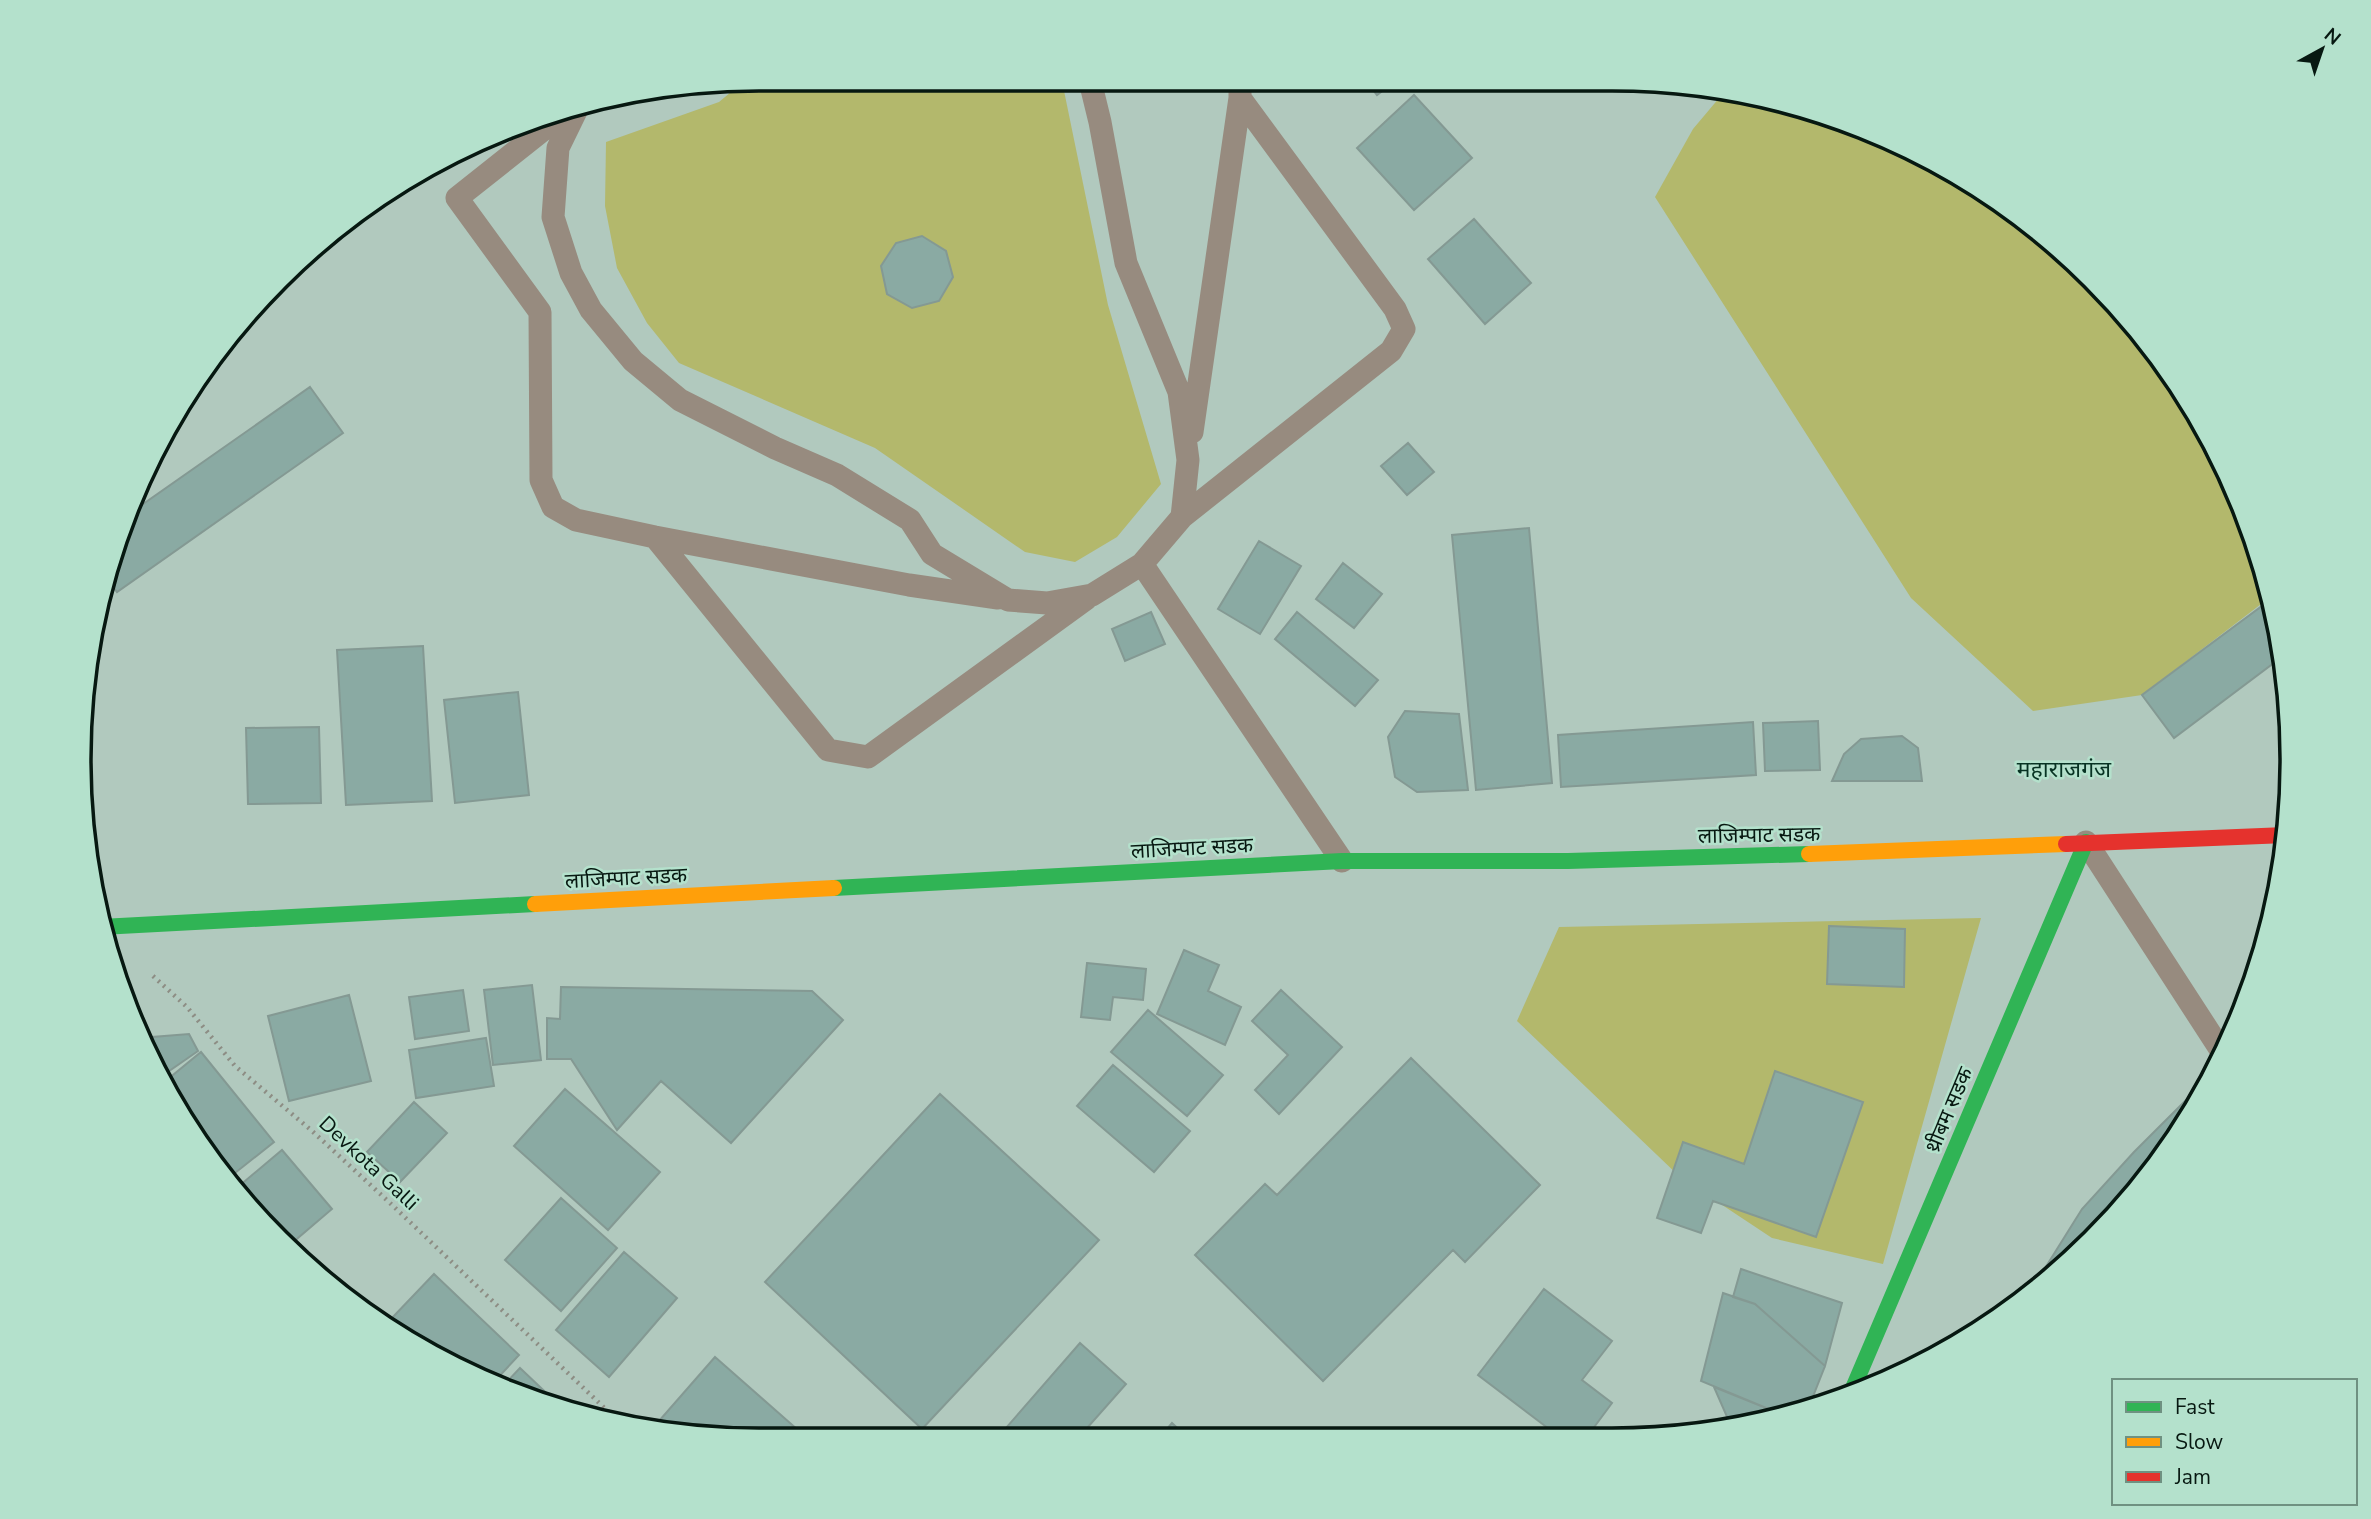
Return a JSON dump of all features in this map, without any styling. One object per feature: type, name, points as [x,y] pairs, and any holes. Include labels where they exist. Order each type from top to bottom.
[{"type":"main road","name":"लाजिम्पाट सडक","points":[[112,926],[1342,861],[1703,858],[2275,835]]},
{"type":"main road","name":"थ्रीबम सडक","points":[[1856,1381],[2086,842]]},
{"type":"lane","points":[[1092,91],[1126,263],[1179,392],[1188,460]]},
{"type":"lane","points":[[1182,517],[1240,91]]},
{"type":"lane","points":[[655,537],[828,750],[868,757],[1092,595],[1142,564],[1182,517],[1391,351],[1404,329],[1395,309],[1241,91]]},
{"type":"lane","points":[[573,118],[558,148],[553,217],[571,274],[591,310],[633,361],[680,400],[775,448],[837,475],[910,520],[932,554],[1008,600]]},
{"type":"lane","points":[[549,125],[457,198],[540,312],[541,480],[553,507],[576,520],[909,585],[1047,603],[1092,595]]},
{"type":"lane","points":[[1142,564],[1342,861]]},
{"type":"lane","points":[[2086,842],[2216,1043]]},
{"type":"path","name":"Devkota Galli","points":[[149,973],[187,1007],[235,1066],[312,1130],[606,1410]]},
{"type":"green space","points":[[1064,91],[1108,305],[1161,484],[1117,537],[1075,562],[1025,552],[875,448],[679,363],[647,323],[617,268],[605,206],[606,142],[719,102],[731,92]]},
{"type":"green space","points":[[1717,100],[1785,114],[1826,126],[1907,160],[1946,181],[2018,229],[2052,257],[2114,319],[2142,353],[2190,425],[2229,504],[2245,545],[2261,604],[2142,695],[2033,711],[1911,598],[1655,197],[1693,129]]},
{"type":"green space","points":[[1981,918],[1883,1264],[1772,1238],[1680,1177],[1517,1021],[1559,927]]},
{"type":"building","points":[[1414,95],[1472,158],[1414,210],[1357,148]]},
{"type":"building","points":[[1474,219],[1531,283],[1485,324],[1428,259]]},
{"type":"building","points":[[922,236],[946,251],[953,277],[939,301],[912,308],[887,294],[881,266],[896,243]]},
{"type":"building","points":[[310,387],[343,433],[117,592],[114,586],[142,505]]},
{"type":"building","points":[[1408,443],[1434,472],[1407,495],[1381,466]]},
{"type":"building","points":[[1529,528],[1552,783],[1476,790],[1452,535]]},
{"type":"building","points":[[1259,541],[1301,566],[1260,634],[1218,609]]},
{"type":"building","points":[[1343,563],[1382,594],[1354,628],[1316,599]]},
{"type":"building","points":[[2262,606],[2273,664],[2174,738],[2142,695]]},
{"type":"building","points":[[1151,612],[1165,644],[1125,661],[1112,629]]},
{"type":"building","points":[[1297,612],[1378,680],[1355,706],[1275,639]]},
{"type":"building","points":[[423,646],[432,801],[346,805],[337,650]]},
{"type":"building","points":[[518,692],[529,795],[455,803],[444,700]]},
{"type":"building","points":[[1405,711],[1459,714],[1468,790],[1417,792],[1395,777],[1388,737]]},
{"type":"building","points":[[1818,721],[1820,770],[1765,771],[1763,723]]},
{"type":"building","points":[[1753,722],[1756,775],[1561,787],[1558,735]]},
{"type":"building","points":[[319,727],[321,803],[248,804],[246,728]]},
{"type":"building","points":[[1902,736],[1918,748],[1922,781],[1832,781],[1844,754],[1861,739]]},
{"type":"building","points":[[1829,926],[1905,929],[1904,987],[1827,984]]},
{"type":"building","points":[[1184,950],[1219,965],[1208,991],[1241,1007],[1225,1045],[1157,1014]]},
{"type":"building","points":[[1087,963],[1146,969],[1143,1000],[1113,997],[1110,1020],[1081,1017]]},
{"type":"building","points":[[532,985],[541,1060],[493,1065],[484,990]]},
{"type":"building","points":[[561,987],[812,991],[843,1020],[731,1143],[661,1081],[617,1130],[571,1059],[547,1059],[547,1018],[560,1019]]},
{"type":"building","points":[[463,990],[469,1031],[415,1039],[409,997]]},
{"type":"building","points":[[1281,990],[1342,1047],[1279,1114],[1255,1090],[1288,1055],[1252,1021]]},
{"type":"building","points":[[349,995],[371,1081],[289,1101],[268,1016]]},
{"type":"building","points":[[1148,1010],[1223,1075],[1187,1116],[1111,1052]]},
{"type":"building","points":[[189,1034],[198,1051],[169,1071],[152,1037]]},
{"type":"building","points":[[486,1038],[494,1086],[416,1098],[409,1050]]},
{"type":"building","points":[[201,1052],[274,1142],[235,1173],[204,1131],[171,1076]]},
{"type":"building","points":[[1411,1058],[1540,1185],[1465,1262],[1453,1250],[1323,1381],[1195,1255],[1265,1184],[1277,1195]]},
{"type":"building","points":[[1113,1065],[1190,1131],[1154,1172],[1077,1106]]},
{"type":"building","points":[[1775,1071],[1863,1102],[1816,1237],[1713,1201],[1701,1233],[1657,1218],[1683,1142],[1744,1164]]},
{"type":"building","points":[[565,1089],[660,1172],[608,1230],[514,1146]]},
{"type":"building","points":[[940,1094],[1099,1240],[923,1428],[765,1282]]},
{"type":"building","points":[[2187,1099],[2142,1166],[2114,1200],[2046,1267],[2082,1209]]},
{"type":"building","points":[[414,1102],[447,1133],[400,1182],[367,1152]]},
{"type":"building","points":[[282,1150],[332,1209],[296,1240],[243,1183]]},
{"type":"building","points":[[561,1198],[617,1248],[561,1311],[505,1260]]},
{"type":"building","points":[[624,1252],[677,1298],[609,1377],[556,1330]]},
{"type":"building","points":[[1741,1269],[1842,1303],[1825,1366],[1755,1304],[1733,1297]]},
{"type":"building","points":[[434,1274],[519,1355],[500,1375],[464,1359],[392,1318]]},
{"type":"building","points":[[1544,1289],[1612,1341],[1582,1380],[1612,1403],[1593,1428],[1548,1428],[1478,1375]]},
{"type":"building","points":[[1723,1293],[1755,1304],[1825,1366],[1813,1397],[1768,1409],[1701,1381]]},
{"type":"building","points":[[1080,1343],[1126,1384],[1087,1428],[1006,1428]]},
{"type":"building","points":[[715,1357],[796,1428],[716,1427],[660,1420]]},
{"type":"building","points":[[520,1368],[547,1394],[545,1393],[509,1379]]},
{"type":"building","points":[[1714,1387],[1768,1409],[1742,1415],[1727,1417]]},
{"type":"traffic: fast","points":[[1856,1381],[2086,842]]},
{"type":"traffic: fast","points":[[834,888],[1342,861],[1568,861],[1809,854]]},
{"type":"traffic: fast","points":[[112,926],[535,904]]},
{"type":"traffic: slow","points":[[1809,854],[2066,844]]},
{"type":"traffic: slow","points":[[535,904],[834,888]]},
{"type":"traffic: jam","points":[[2066,844],[2275,835]]},
{"type":"district","name":"महाराजगंज","points":[[2064,769]]}]
